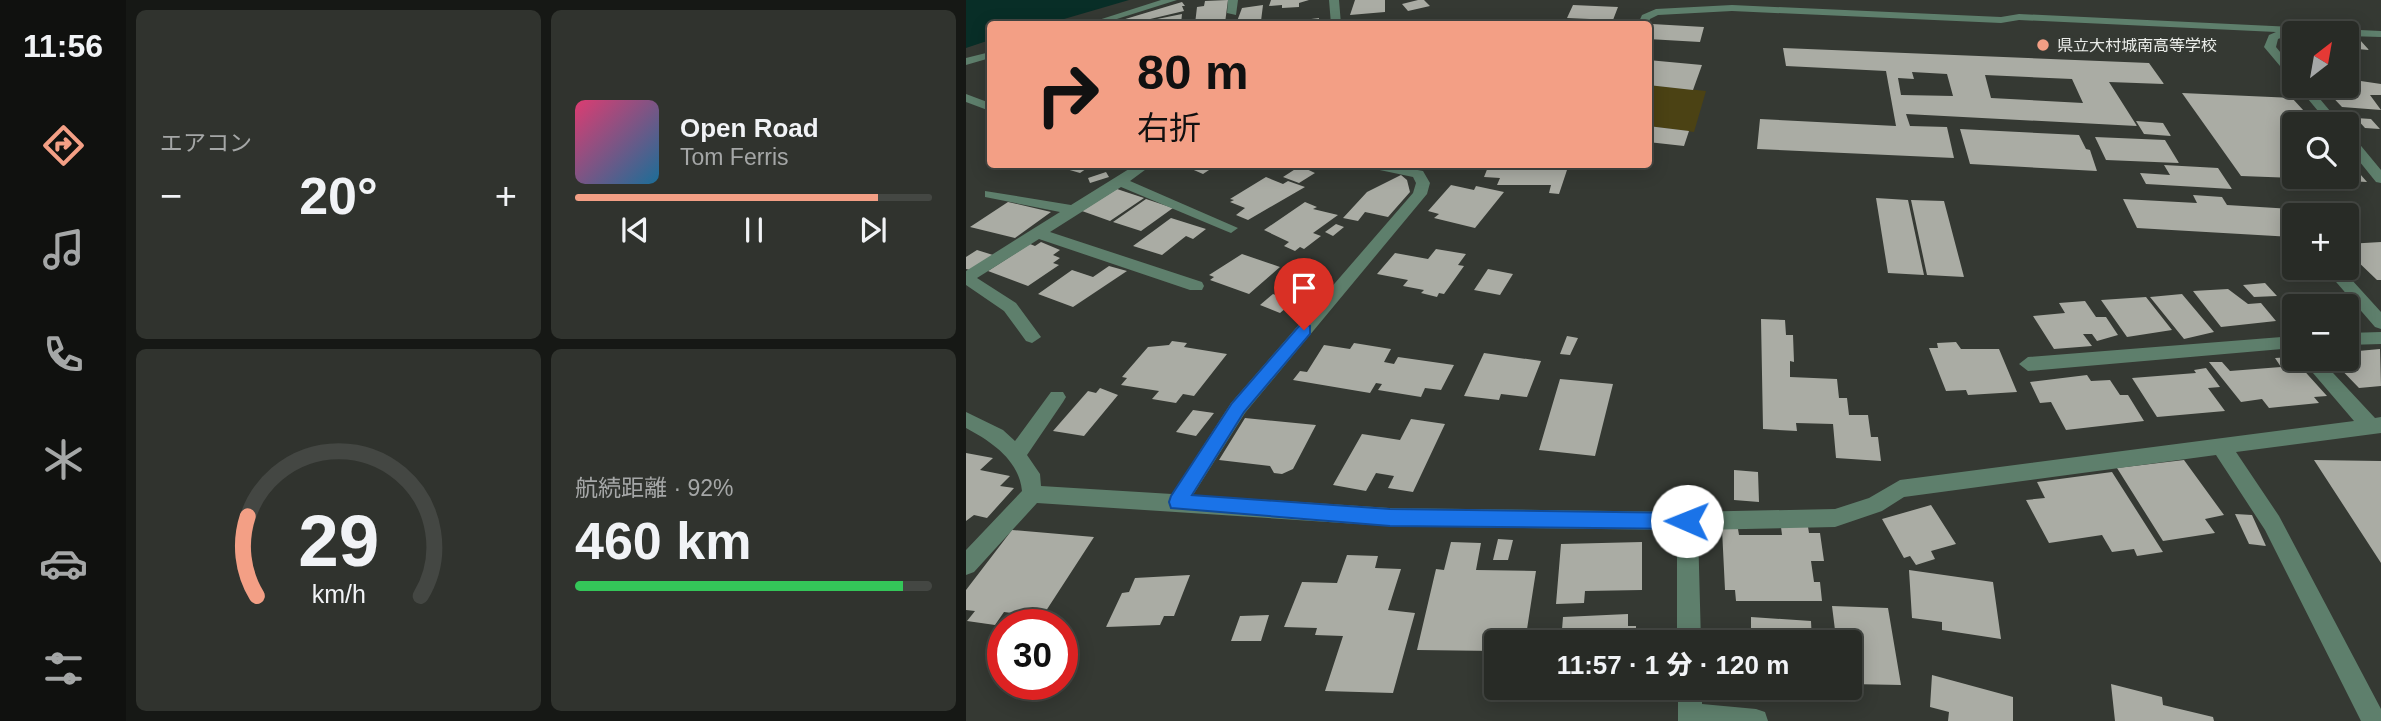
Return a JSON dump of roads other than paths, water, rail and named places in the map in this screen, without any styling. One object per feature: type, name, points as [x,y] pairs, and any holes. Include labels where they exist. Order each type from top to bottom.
[{"type":"street","points":[[1101,21],[1172,0]]},
{"type":"street","points":[[1232,13],[1233,0]]},
{"type":"street","points":[[1334,0],[1336,21]]},
{"type":"street","points":[[1644,21],[1646,17],[1656,12],[1732,8],[2001,20],[2019,17],[2282,29]]},
{"type":"street","points":[[2359,33],[2381,34]]},
{"type":"street","points":[[2282,34],[2273,37],[2270,47],[2282,62]]},
{"type":"street","points":[[966,62],[987,56]]},
{"type":"street","points":[[966,98],[987,106]]},
{"type":"street","points":[[2313,98],[2325,112]]},
{"type":"street","points":[[2359,152],[2381,179]]},
{"type":"street","points":[[1032,337],[1010,307],[966,278],[1140,168]]},
{"type":"street","points":[[1178,502],[1238,408],[1420,194],[1423,183],[1418,174],[1381,168]]},
{"type":"street","points":[[1119,181],[1231,228]]},
{"type":"street","points":[[990,194],[1072,210]]},
{"type":"street","points":[[1038,233],[1196,286]]},
{"type":"street","points":[[2343,280],[2381,323]]},
{"type":"street","points":[[2359,339],[2381,338]]},
{"type":"street","points":[[2028,364],[2282,343]]},
{"type":"street","points":[[2322,371],[2376,426]]},
{"type":"street","points":[[1016,454],[1056,397]]},
{"type":"street","points":[[966,419],[996,435],[1016,454],[1030,474],[1032,494],[966,565]]},
{"type":"street","points":[[1032,494],[1390,517],[1687,521],[1835,518],[1875,505],[1900,489],[2376,426]]},
{"type":"street","points":[[2221,446],[2272,523],[2374,721]]},
{"type":"street","points":[[1687,521],[1689,630]]},
{"type":"street","points":[[1690,700],[1690,718],[1756,721]]},
{"type":"water","points":[[966,0],[1129,0],[1057,21],[987,21],[987,41],[966,48]]},
{"type":"place","name":"県立大村城南高等学校","points":[[2043,45]]}]
